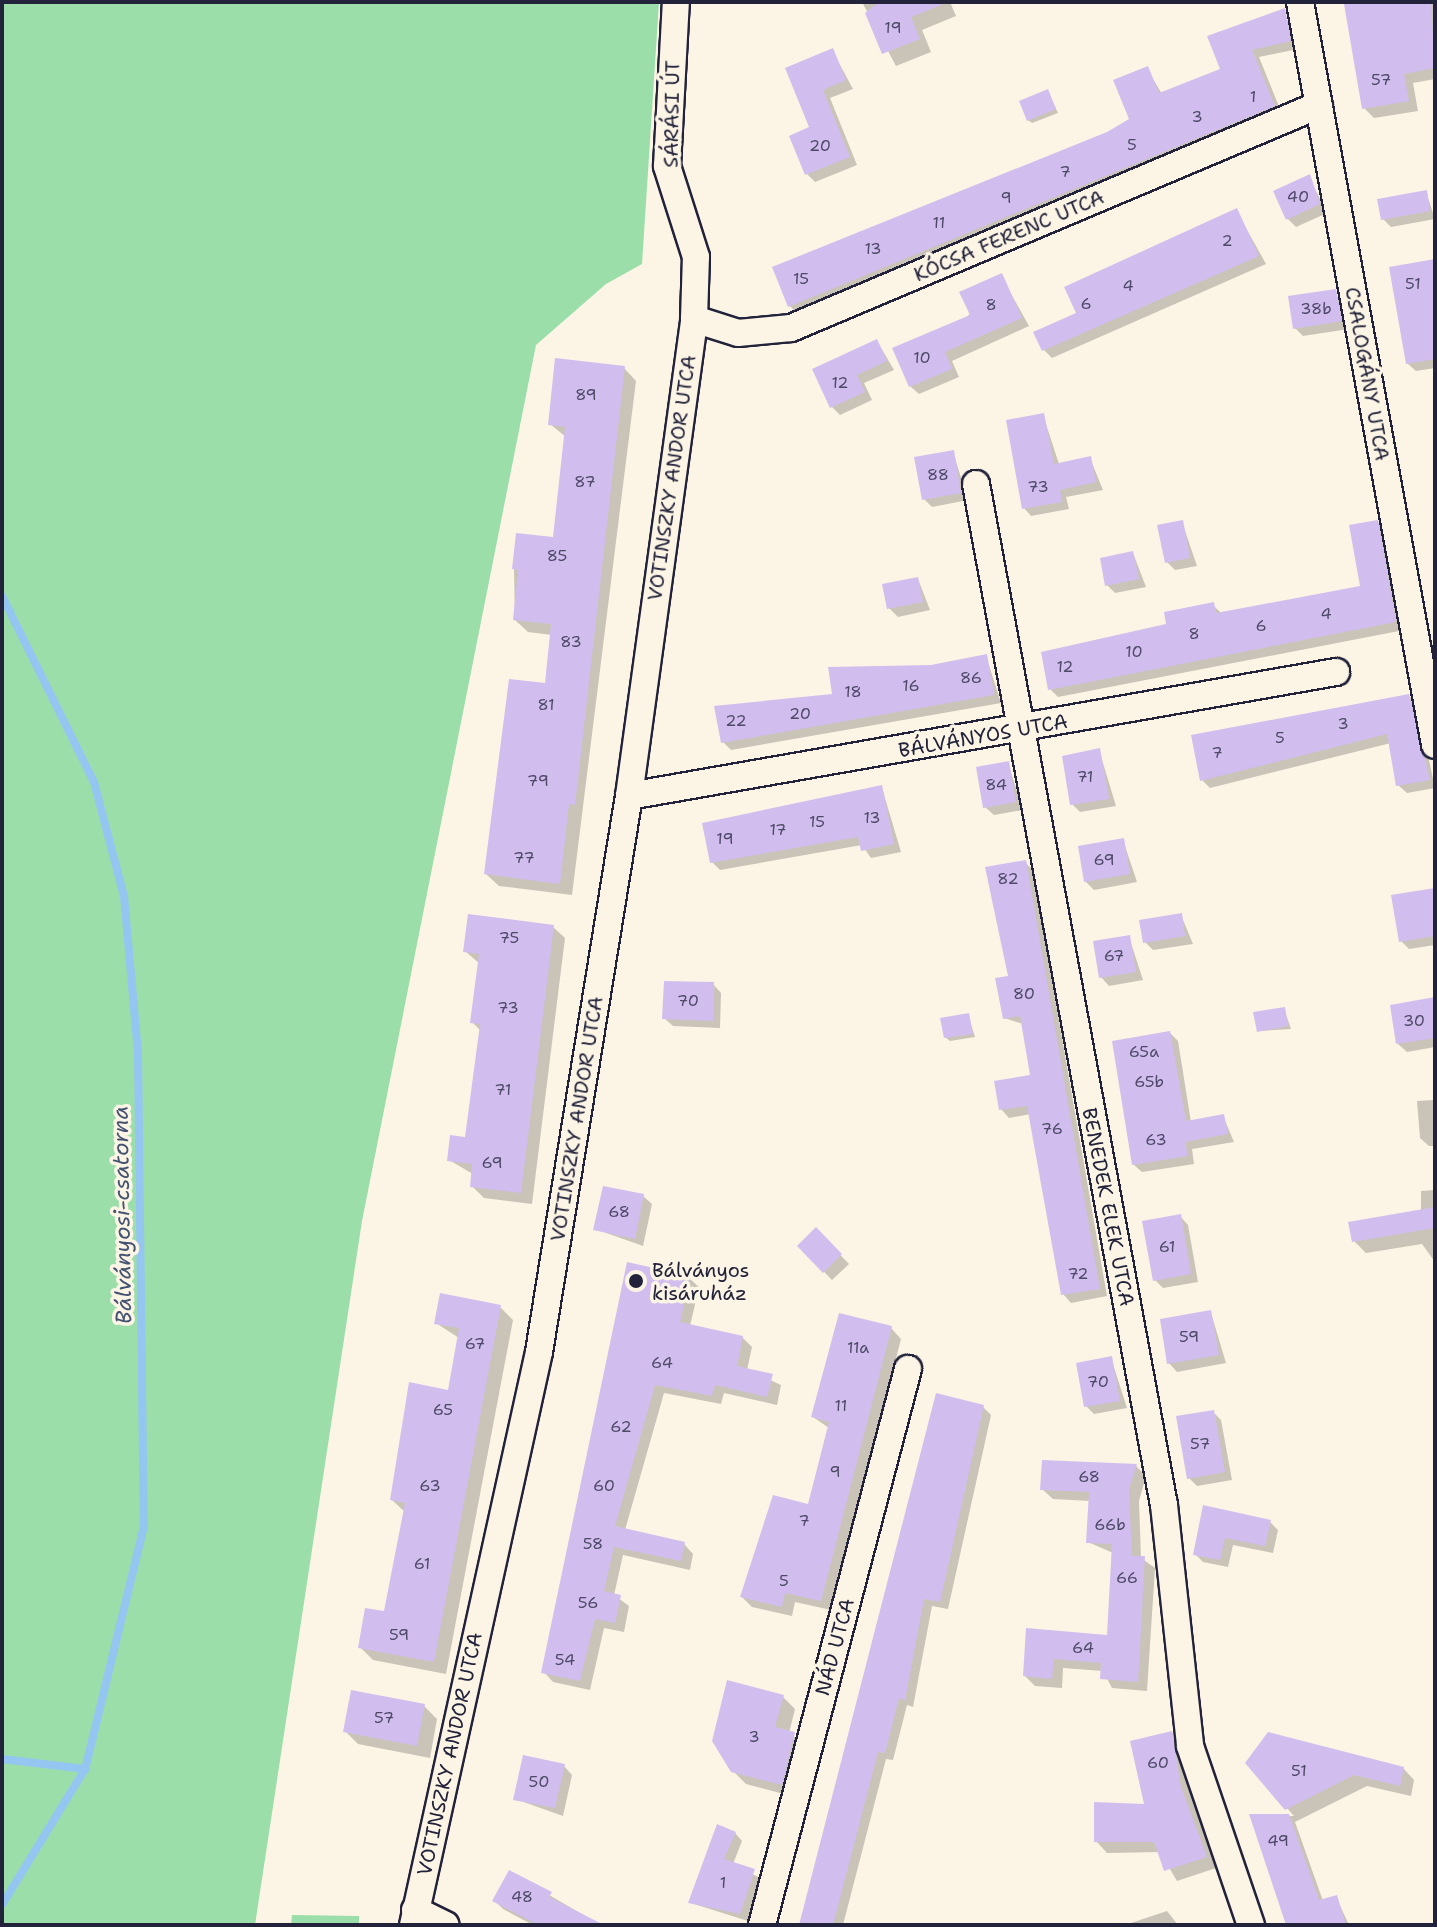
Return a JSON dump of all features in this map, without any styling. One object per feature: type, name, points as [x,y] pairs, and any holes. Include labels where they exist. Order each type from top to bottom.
[{"type":"street","name":"SÁRÁSI ÚT","points":[[676,2],[667,166],[696,257],[694,319]]},
{"type":"street","name":"CSALOGÁNY UTCA","points":[[1300,2],[1435,745]]},
{"type":"street","name":"KÓCSA FERENC UTCA","points":[[694,319],[738,333],[791,328],[1319,105]]},
{"type":"street","name":"VOTINSZKY ANDOR UTCA","points":[[446,1925],[414,1918],[539,1352],[629,796],[694,319]]},
{"type":"street","name":"BENEDEK ELEK UTCA","points":[[976,484],[1164,1505],[1190,1746],[1251,1925]]},
{"type":"street","name":"BÁLVÁNYOS UTCA","points":[[629,796],[1336,672]]},
{"type":"street","name":"NÁD UTCA","points":[[762,1925],[908,1369]]},
{"type":"green space","points":[[2,2],[659,2],[642,264],[606,284],[536,345],[362,1221],[255,1925],[2,1925]]},
{"type":"green space","points":[[292,1915],[359,1916],[359,1925],[291,1925]]},
{"type":"building","points":[[879,2],[946,3],[911,17],[920,39],[882,54],[865,13]]},
{"type":"building","points":[[1431,2],[1435,68],[1404,74],[1409,101],[1362,109],[1344,4]]},
{"type":"building","points":[[1285,8],[1291,41],[1252,50],[1275,106],[788,307],[772,267],[1107,132],[1129,119],[1113,80],[1148,66],[1159,93],[1220,69],[1207,36]]},
{"type":"building","points":[[833,48],[846,80],[823,90],[850,157],[805,175],[789,136],[809,127],[785,68]]},
{"type":"building","points":[[1048,89],[1056,109],[1027,121],[1019,101]]},
{"type":"building","points":[[1310,174],[1320,204],[1286,220],[1273,191]]},
{"type":"building","points":[[1427,190],[1430,211],[1381,220],[1377,199]]},
{"type":"building","points":[[1237,208],[1259,256],[1042,351],[1033,332],[1076,313],[1064,287]]},
{"type":"building","points":[[1435,259],[1435,359],[1406,364],[1389,267]]},
{"type":"building","points":[[1002,273],[1022,318],[945,352],[952,369],[909,387],[892,348],[970,315],[959,292]]},
{"type":"building","points":[[1336,289],[1342,321],[1293,329],[1288,296]]},
{"type":"building","points":[[877,339],[887,361],[857,375],[865,392],[830,408],[812,369]]},
{"type":"building","points":[[555,358],[625,366],[575,805],[569,804],[560,884],[484,874],[509,679],[545,683],[551,624],[513,620],[518,570],[512,569],[516,533],[553,537],[565,427],[548,425]]},
{"type":"building","points":[[1044,413],[1054,464],[1091,456],[1096,482],[1060,490],[1062,502],[1022,509],[1006,420]]},
{"type":"building","points":[[954,450],[961,493],[922,500],[914,457]]},
{"type":"building","points":[[1183,520],[1190,558],[1165,563],[1157,525]]},
{"type":"building","points":[[1378,520],[1396,622],[1048,690],[1041,652],[1166,624],[1164,612],[1214,602],[1216,613],[1360,586],[1349,525]]},
{"type":"building","points":[[1133,551],[1139,579],[1105,586],[1100,558]]},
{"type":"building","points":[[918,577],[923,602],[887,609],[882,584]]},
{"type":"building","points":[[987,654],[994,695],[721,743],[714,706],[832,694],[828,667],[931,665]]},
{"type":"building","points":[[1409,694],[1430,780],[1396,786],[1387,734],[1200,781],[1191,735]]},
{"type":"building","points":[[1100,748],[1109,799],[1070,805],[1062,756]]},
{"type":"building","points":[[1009,761],[1016,802],[983,808],[976,767]]},
{"type":"building","points":[[882,785],[894,844],[861,851],[858,837],[710,863],[702,823]]},
{"type":"building","points":[[1124,838],[1130,874],[1084,882],[1078,846]]},
{"type":"building","points":[[1026,860],[1100,1289],[1061,1295],[1027,1106],[999,1110],[994,1081],[1030,1075],[1020,1016],[1003,1019],[995,978],[1008,976],[985,867]]},
{"type":"building","points":[[1435,888],[1435,936],[1399,942],[1391,895]]},
{"type":"building","points":[[1182,913],[1185,936],[1143,943],[1139,920]]},
{"type":"building","points":[[468,914],[554,925],[521,1193],[470,1187],[472,1164],[447,1161],[450,1135],[465,1137],[480,1024],[470,1023],[479,954],[463,952]]},
{"type":"building","points":[[1130,935],[1136,972],[1099,978],[1093,941]]},
{"type":"building","points":[[664,981],[714,982],[713,1021],[662,1019]]},
{"type":"building","points":[[1435,997],[1435,1038],[1396,1044],[1390,1005]]},
{"type":"building","points":[[1285,1007],[1288,1026],[1257,1032],[1253,1012]]},
{"type":"building","points":[[969,1013],[973,1034],[944,1038],[940,1018]]},
{"type":"building","points":[[1170,1031],[1186,1121],[1224,1114],[1228,1134],[1185,1142],[1188,1156],[1132,1165],[1112,1041]]},
{"type":"building","points":[[603,1186],[644,1194],[635,1239],[593,1230]]},
{"type":"building","points":[[1435,1207],[1435,1228],[1352,1242],[1348,1222]]},
{"type":"building","points":[[1181,1214],[1191,1274],[1153,1281],[1142,1221]]},
{"type":"building","points":[[816,1227],[842,1254],[823,1273],[797,1246]]},
{"type":"building","points":[[627,1262],[690,1276],[680,1322],[743,1336],[737,1366],[773,1374],[767,1397],[715,1385],[712,1396],[655,1385],[615,1526],[685,1542],[681,1561],[614,1547],[604,1591],[621,1595],[615,1623],[595,1619],[580,1681],[541,1673]]},
{"type":"building","points":[[440,1293],[501,1305],[434,1662],[358,1648],[365,1608],[384,1611],[405,1503],[390,1500],[409,1382],[448,1390],[459,1328],[434,1324]]},
{"type":"building","points":[[1211,1310],[1219,1355],[1167,1364],[1160,1319]]},
{"type":"building","points":[[839,1313],[892,1326],[821,1601],[785,1593],[782,1607],[740,1597],[773,1495],[808,1504],[829,1422],[811,1417]]},
{"type":"building","points":[[1112,1356],[1120,1401],[1084,1407],[1076,1363]]},
{"type":"building","points":[[936,1393],[984,1405],[940,1602],[924,1599],[905,1700],[899,1698],[885,1753],[878,1752],[833,1925],[799,1925]]},
{"type":"building","points":[[1214,1410],[1225,1472],[1187,1479],[1176,1416]]},
{"type":"building","points":[[1042,1460],[1137,1464],[1129,1489],[1132,1556],[1145,1556],[1138,1682],[1100,1679],[1101,1663],[1054,1659],[1052,1679],[1023,1676],[1026,1628],[1107,1635],[1112,1544],[1086,1543],[1089,1492],[1040,1490]]},
{"type":"building","points":[[1203,1505],[1271,1520],[1265,1546],[1225,1538],[1220,1560],[1193,1555]]},
{"type":"building","points":[[727,1680],[784,1695],[775,1727],[795,1732],[782,1785],[731,1772],[712,1741]]},
{"type":"building","points":[[351,1690],[425,1704],[417,1746],[343,1732]]},
{"type":"building","points":[[1172,1731],[1181,1787],[1207,1857],[1164,1871],[1154,1842],[1094,1842],[1094,1802],[1144,1804],[1130,1741]]},
{"type":"building","points":[[1268,1732],[1404,1767],[1400,1786],[1354,1775],[1285,1810],[1245,1763]]},
{"type":"building","points":[[523,1755],[565,1764],[555,1808],[513,1800]]},
{"type":"building","points":[[1249,1814],[1289,1814],[1319,1900],[1337,1895],[1346,1925],[1286,1925]]},
{"type":"building","points":[[717,1824],[736,1832],[724,1859],[755,1869],[740,1914],[688,1903]]},
{"type":"building","points":[[509,1870],[552,1892],[549,1897],[604,1925],[538,1925],[492,1901]]},
{"type":"waterway","name":"Bálványosi-csatorna","points":[[2,596],[94,782],[124,896],[138,1053],[144,1526],[85,1769],[2,1905]]},
{"type":"waterway","name":"Bálványosi-csatorna","points":[[2,1759],[85,1769]]},
{"type":"place","name":"Bálványos kisáruház","points":[[636,1281]]}]
